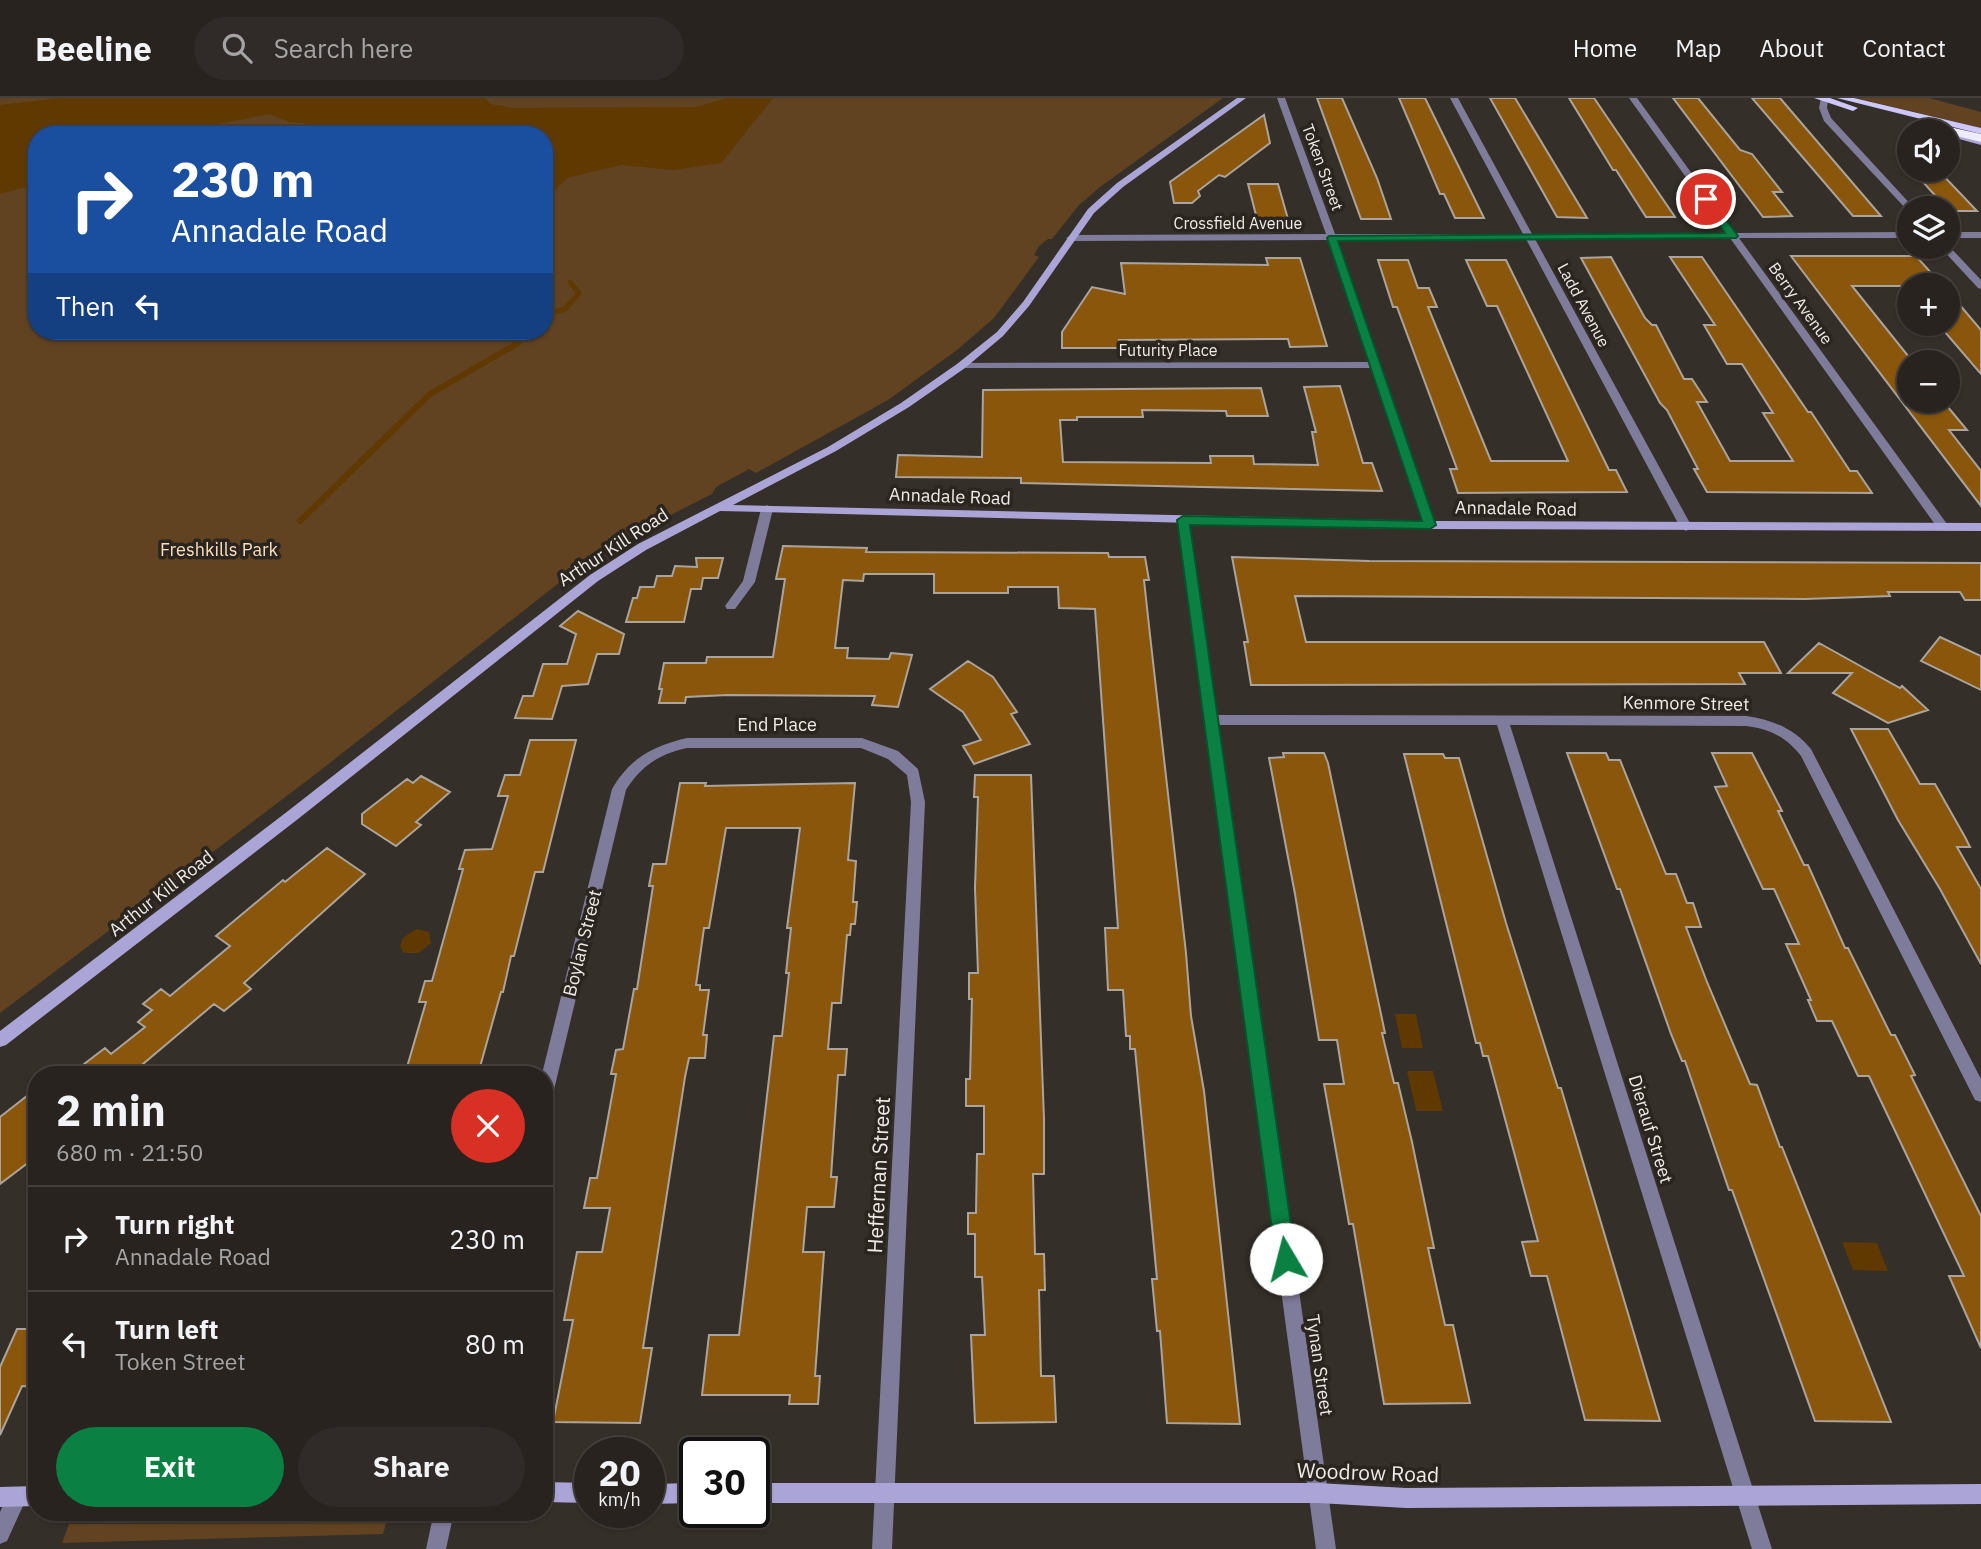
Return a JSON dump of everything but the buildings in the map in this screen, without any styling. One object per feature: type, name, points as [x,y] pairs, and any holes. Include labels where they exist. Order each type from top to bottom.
[{"type":"highway","points":[[1960,135],[1981,140]]},
{"type":"main road","points":[[1842,98],[1981,131]]},
{"type":"main road","points":[[1822,99],[1899,119]]},
{"type":"street","name":"Arthur Kill Road","points":[[0,1040],[293,815],[594,578],[642,547],[832,449],[905,405],[961,366],[1000,334],[1026,304],[1091,211],[1120,185],[1242,98]]},
{"type":"street","name":"Token Street","points":[[1281,98],[1430,525]]},
{"type":"street","name":"Ladd Avenue","points":[[1454,98],[1686,527]]},
{"type":"street","name":"Berry Avenue","points":[[1633,98],[1943,527]]},
{"type":"street","points":[[1822,99],[1828,119],[1899,196]]},
{"type":"street","points":[[1960,136],[1981,140]]},
{"type":"street","name":"Crossfield Avenue","points":[[1071,238],[1897,235]]},
{"type":"street","points":[[1960,235],[1981,235]]},
{"type":"street","points":[[1956,259],[1981,286]]},
{"type":"street","name":"Futurity Place","points":[[961,366],[1376,365]]},
{"type":"street","name":"Annadale Road","points":[[716,508],[1430,525],[1981,527]]},
{"type":"street","points":[[732,606],[749,582],[767,509]]},
{"type":"street","name":"Tynan Street","points":[[1183,520],[1213,720],[1326,1549]]},
{"type":"street","name":"Kenmore Street","points":[[1213,720],[1746,722],[1783,730],[1797,740],[1806,753],[1981,1095]]},
{"type":"street","name":"Dierauf Street","points":[[1502,721],[1762,1549]]},
{"type":"street","name":"End Place","points":[[619,789],[629,772],[644,758],[665,748],[687,743],[862,744],[893,755],[913,773],[918,802]]},
{"type":"street","name":"Boylan Street","points":[[552,1066],[619,789]]},
{"type":"street","name":"Heffernan Street","points":[[882,1549],[918,802]]},
{"type":"street","points":[[553,1492],[574,1493]]},
{"type":"street","name":"Woodrow Road","points":[[770,1493],[1318,1493],[1406,1498],[1981,1494]]},
{"type":"street","points":[[0,1534],[18,1497]]},
{"type":"street","points":[[436,1549],[442,1521]]},
{"type":"green space","name":"Freshkills Park","points":[[0,98],[1223,98],[1079,205],[1052,239],[1039,246],[1034,255],[1039,257],[994,318],[957,350],[888,400],[756,473],[749,469],[716,487],[712,494],[645,528],[574,571],[317,773],[0,1013]]},
{"type":"green space","points":[[1856,98],[1929,98],[1981,112],[1981,128],[1960,123],[1960,119],[1944,119]]},
{"type":"green space","points":[[386,1523],[383,1534],[62,1543],[69,1524]]},
{"type":"shaded area","points":[[59,98],[485,98],[491,104],[512,108],[696,107],[727,98],[773,98],[721,163],[673,170],[621,165],[567,178],[553,193],[553,126],[318,126],[289,122],[270,114],[207,126],[28,126],[28,186],[0,194],[0,105]]},
{"type":"shaded area","points":[[416,929],[429,932],[431,943],[419,953],[404,953],[400,946],[403,938]]},
{"type":"shaded area","points":[[1395,1014],[1416,1014],[1423,1048],[1402,1048]]},
{"type":"shaded area","points":[[1407,1071],[1433,1071],[1443,1111],[1416,1111]]},
{"type":"shaded area","points":[[1842,1242],[1877,1243],[1888,1271],[1853,1270]]},
{"type":"waterway","points":[[553,312],[565,309],[579,293],[570,282]]},
{"type":"waterway","points":[[515,345],[518,340]]},
{"type":"waterway","points":[[300,521],[430,394],[515,345]]},
{"type":"route","points":[[1286,1259],[1213,720],[1183,520],[1430,525],[1332,238],[1733,236],[1706,199]]}]
